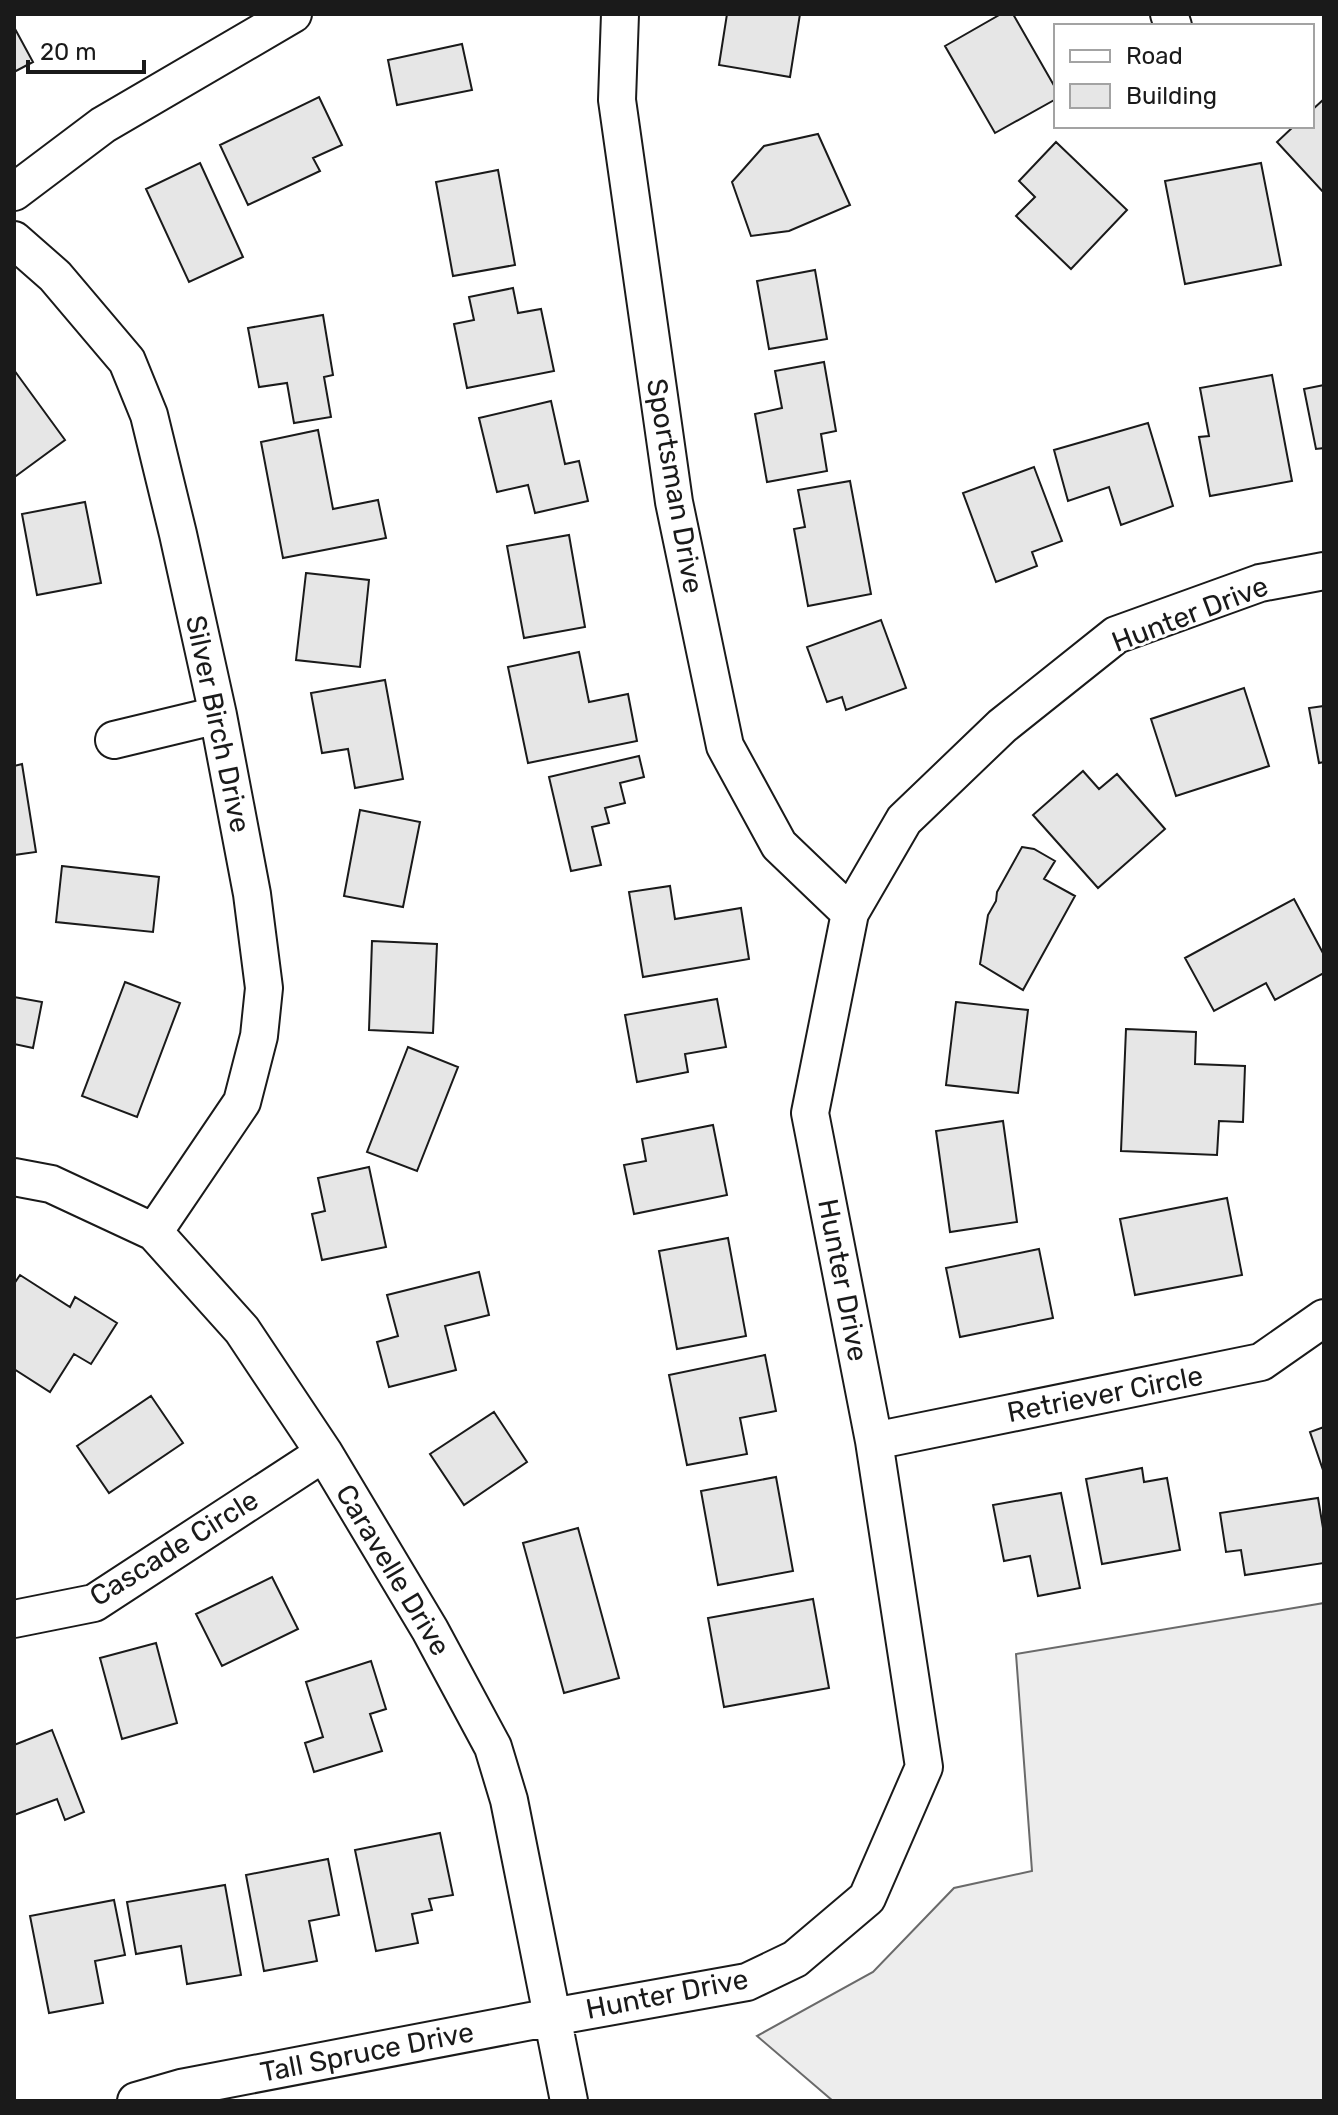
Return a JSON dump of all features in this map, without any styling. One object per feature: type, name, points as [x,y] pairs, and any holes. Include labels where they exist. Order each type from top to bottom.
[{"type":"street","points":[[14,192],[103,125],[293,14]]},
{"type":"street","name":"Sportsman Drive","points":[[620,14],[617,100],[674,502],[725,746],[779,845],[850,913]]},
{"type":"street","name":"Silver Birch Drive","points":[[14,240],[55,276],[127,361],[149,415],[218,715],[252,894],[264,988],[259,1036],[242,1102],[154,1232]]},
{"type":"street","name":"Hunter Drive","points":[[552,2017],[747,1982],[795,1959],[867,1898],[924,1767],[874,1441],[810,1113],[850,913],[904,820],[1002,726],[1116,635],[1260,583],[1324,571]]},
{"type":"street","points":[[114,740],[218,715]]},
{"type":"street","name":"Caravelle Drive","points":[[14,1177],[51,1184],[154,1232],[242,1330],[324,1453],[430,1630],[493,1747],[509,1800],[569,2101]]},
{"type":"street","name":"Retriever Circle","points":[[874,1441],[1261,1362],[1324,1318]]},
{"type":"street","name":"Cascade Circle","points":[[14,1619],[94,1603],[324,1453]]},
{"type":"street","name":"Tall Spruce Drive","points":[[136,2101],[181,2088],[552,2017]]},
{"type":"shaded area","points":[[1324,1603],[1324,2101],[833,2101],[757,2036],[873,1972],[954,1888],[1032,1871],[1016,1654]]},
{"type":"building","points":[[727,14],[800,14],[790,77],[719,65]]},
{"type":"building","points":[[1001,14],[1013,14],[1054,86],[1054,100],[995,133],[945,46]]},
{"type":"building","points":[[14,27],[33,62],[14,72]]},
{"type":"building","points":[[462,44],[472,90],[397,105],[388,60]]},
{"type":"building","points":[[319,97],[342,145],[313,158],[320,171],[248,205],[220,145]]},
{"type":"building","points":[[1324,99],[1324,193],[1277,142],[1292,128],[1314,128],[1314,108]]},
{"type":"building","points":[[818,134],[850,205],[789,231],[751,236],[732,182],[764,146]]},
{"type":"building","points":[[1056,142],[1127,210],[1071,269],[1016,216],[1035,197],[1019,181]]},
{"type":"building","points":[[200,163],[243,257],[189,282],[146,189]]},
{"type":"building","points":[[1261,163],[1281,265],[1185,284],[1165,181]]},
{"type":"building","points":[[498,170],[515,265],[453,276],[436,182]]},
{"type":"building","points":[[815,270],[827,339],[769,349],[757,281]]},
{"type":"building","points":[[513,288],[518,313],[541,309],[554,371],[467,388],[454,324],[474,320],[469,297]]},
{"type":"building","points":[[323,315],[333,375],[324,377],[331,417],[294,423],[287,383],[259,387],[248,328]]},
{"type":"building","points":[[824,362],[836,431],[821,434],[827,471],[767,482],[755,414],[782,408],[775,371]]},
{"type":"building","points":[[14,370],[65,440],[16,476],[14,474]]},
{"type":"building","points":[[1272,375],[1292,481],[1210,496],[1199,437],[1209,436],[1200,388]]},
{"type":"building","points":[[1324,385],[1324,448],[1316,449],[1304,389]]},
{"type":"building","points":[[551,401],[565,464],[579,461],[588,501],[535,513],[528,485],[497,492],[479,418]]},
{"type":"building","points":[[1148,423],[1173,506],[1121,525],[1109,487],[1068,501],[1054,450]]},
{"type":"building","points":[[318,430],[333,509],[378,500],[386,538],[283,558],[261,442]]},
{"type":"building","points":[[1034,467],[1062,541],[1032,552],[1037,566],[996,582],[963,493]]},
{"type":"building","points":[[850,481],[871,594],[808,606],[794,529],[805,527],[798,490]]},
{"type":"building","points":[[85,502],[101,583],[37,595],[22,514]]},
{"type":"building","points":[[569,535],[585,627],[524,638],[507,546]]},
{"type":"building","points":[[306,573],[369,580],[360,667],[296,660]]},
{"type":"building","points":[[881,620],[906,688],[846,710],[842,697],[827,702],[807,647]]},
{"type":"building","points":[[579,652],[589,702],[628,694],[637,741],[528,763],[508,667]]},
{"type":"building","points":[[385,680],[403,779],[355,788],[348,749],[322,753],[311,693]]},
{"type":"building","points":[[1244,688],[1269,766],[1176,796],[1151,719]]},
{"type":"building","points":[[1324,706],[1324,762],[1319,763],[1309,708]]},
{"type":"building","points":[[639,756],[644,777],[620,783],[625,803],[605,808],[609,823],[592,827],[601,865],[571,871],[549,777]]},
{"type":"building","points":[[22,764],[36,852],[14,855],[14,766]]},
{"type":"building","points":[[1083,771],[1099,789],[1117,774],[1165,829],[1098,888],[1033,815]]},
{"type":"building","points":[[360,810],[420,822],[403,907],[344,896]]},
{"type":"building","points":[[1022,847],[1034,849],[1055,861],[1044,879],[1075,896],[1023,990],[980,964],[988,915]]},
{"type":"building","points":[[62,866],[159,877],[153,932],[56,922]]},
{"type":"building","points":[[670,886],[675,919],[741,908],[749,959],[643,977],[629,892]]},
{"type":"building","points":[[1294,899],[1324,955],[1324,973],[1275,1000],[1266,983],[1214,1011],[1185,958]]},
{"type":"building","points":[[372,941],[437,944],[433,1033],[369,1030]]},
{"type":"building","points":[[125,982],[180,1003],[137,1117],[82,1096]]},
{"type":"building","points":[[14,997],[42,1002],[33,1048],[14,1044]]},
{"type":"building","points":[[717,999],[726,1047],[685,1054],[688,1072],[637,1082],[625,1015]]},
{"type":"building","points":[[956,1002],[1028,1010],[1018,1093],[946,1085]]},
{"type":"building","points":[[1126,1029],[1196,1032],[1195,1064],[1245,1066],[1243,1122],[1219,1121],[1217,1155],[1121,1151]]},
{"type":"building","points":[[408,1047],[458,1067],[417,1171],[367,1152]]},
{"type":"building","points":[[1003,1121],[1017,1222],[950,1232],[936,1131]]},
{"type":"building","points":[[713,1125],[727,1195],[634,1214],[624,1165],[646,1161],[642,1139]]},
{"type":"building","points":[[369,1167],[386,1247],[322,1260],[312,1214],[325,1211],[318,1178]]},
{"type":"building","points":[[1227,1198],[1242,1275],[1135,1295],[1120,1219]]},
{"type":"building","points":[[728,1238],[746,1336],[677,1349],[659,1251]]},
{"type":"building","points":[[1039,1249],[1053,1318],[960,1337],[946,1268]]},
{"type":"building","points":[[479,1272],[489,1315],[445,1326],[456,1370],[389,1387],[377,1342],[398,1336],[387,1295]]},
{"type":"building","points":[[20,1275],[70,1307],[75,1297],[117,1323],[91,1364],[74,1354],[50,1392],[14,1369],[14,1284]]},
{"type":"building","points":[[765,1355],[776,1411],[740,1418],[747,1454],[687,1465],[669,1375]]},
{"type":"building","points":[[151,1396],[183,1443],[109,1493],[77,1446]]},
{"type":"building","points":[[494,1412],[527,1462],[464,1505],[430,1454]]},
{"type":"building","points":[[1324,1427],[1324,1473],[1310,1432]]},
{"type":"building","points":[[1142,1468],[1144,1482],[1167,1478],[1180,1550],[1102,1564],[1086,1479]]},
{"type":"building","points":[[776,1477],[793,1571],[718,1585],[701,1491]]},
{"type":"building","points":[[1061,1493],[1080,1588],[1038,1596],[1030,1556],[1004,1561],[993,1505]]},
{"type":"building","points":[[1318,1498],[1324,1534],[1324,1563],[1245,1575],[1241,1550],[1226,1552],[1220,1513]]},
{"type":"building","points":[[578,1528],[619,1678],[564,1693],[523,1543]]},
{"type":"building","points":[[272,1577],[298,1629],[222,1666],[196,1614]]},
{"type":"building","points":[[813,1599],[829,1688],[724,1707],[708,1618]]},
{"type":"building","points":[[156,1643],[177,1723],[122,1739],[100,1658]]},
{"type":"building","points":[[371,1661],[386,1709],[370,1714],[382,1751],[314,1772],[305,1743],[323,1737],[306,1682]]},
{"type":"building","points":[[52,1730],[84,1812],[65,1820],[57,1799],[14,1815],[14,1745]]},
{"type":"building","points":[[440,1833],[453,1895],[429,1899],[432,1910],[412,1914],[418,1943],[376,1951],[355,1850]]},
{"type":"building","points":[[328,1859],[339,1915],[309,1921],[317,1961],[264,1971],[246,1875]]},
{"type":"building","points":[[225,1885],[241,1975],[187,1984],[181,1946],[136,1954],[127,1902]]},
{"type":"building","points":[[114,1900],[125,1955],[95,1961],[103,2003],[49,2013],[30,1916]]}]
